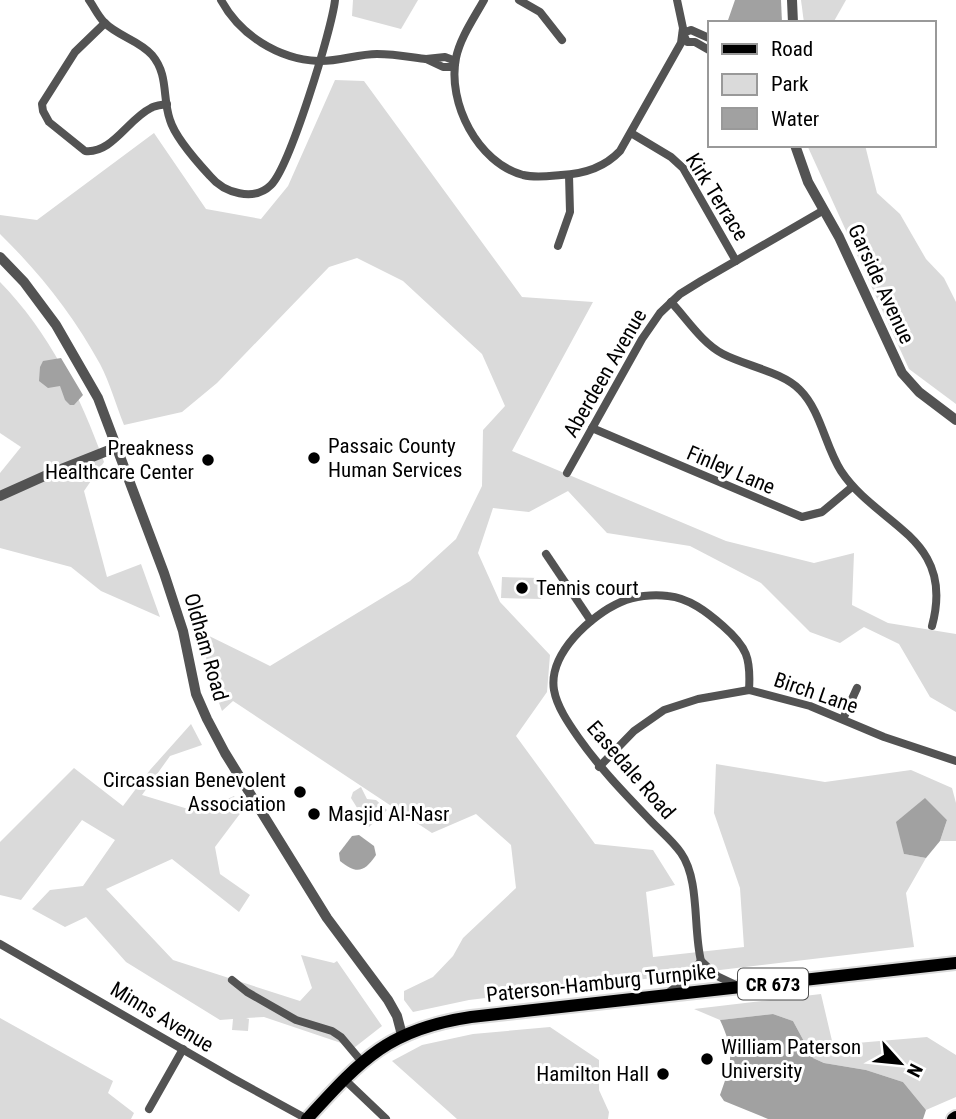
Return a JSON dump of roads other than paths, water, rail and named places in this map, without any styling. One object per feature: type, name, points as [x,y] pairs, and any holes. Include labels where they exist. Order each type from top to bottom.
[{"type":"main road","name":"Paterson-Hamburg Turnpike","points":[[931,964],[956,956]]},
{"type":"main road","name":"Paterson-Hamburg Turnpike","points":[[402,1035],[431,1024],[471,1017],[956,963]]},
{"type":"main road","name":"CR 673","points":[[307,1119],[362,1062],[402,1035]]},
{"type":"street","points":[[89,0],[104,23],[151,54],[164,79],[170,121],[212,179],[236,192],[254,194],[272,185],[287,158],[319,61],[335,0]]},
{"type":"street","points":[[221,0],[236,22],[263,44],[294,57],[319,61],[379,54],[426,59],[445,57],[453,60],[455,64]]},
{"type":"street","points":[[484,0],[462,41],[455,64],[455,87],[462,117],[492,157],[523,175],[569,175],[591,170],[608,162],[620,151],[631,133],[676,53],[683,33]]},
{"type":"street","points":[[520,0],[540,12],[562,40]]},
{"type":"street","points":[[677,0],[687,42],[695,41],[708,49]]},
{"type":"street","points":[[792,0],[793,21]]},
{"type":"street","points":[[104,23],[75,52],[42,104],[46,117],[85,151],[93,152],[103,148],[151,107],[167,104]]},
{"type":"street","points":[[683,33],[691,30],[708,38]]},
{"type":"street","name":"Kirk Terrace","points":[[631,133],[671,157],[683,168],[736,261]]},
{"type":"street","name":"Garside Avenue","points":[[796,147],[801,167],[839,237],[902,373],[919,392],[956,420]]},
{"type":"street","points":[[558,246],[570,212],[569,175]]},
{"type":"street","name":"Aberdeen Avenue","points":[[567,473],[653,321],[671,302],[824,210]]},
{"type":"street","name":"Oldham Road","points":[[0,257],[23,282],[71,347],[97,398],[183,631],[193,681],[203,712],[225,753],[338,935],[388,1000],[397,1016],[402,1035]]},
{"type":"street","points":[[671,302],[718,351],[787,381],[800,390],[852,487],[917,537],[929,552],[937,571],[940,590],[932,625]]},
{"type":"street","name":"Finley Lane","points":[[592,428],[802,517],[822,512],[852,487]]},
{"type":"street","points":[[0,496],[117,447]]},
{"type":"street","points":[[545,554],[591,621]]},
{"type":"street","name":"Easedale Road","points":[[701,961],[690,874],[681,853],[599,767],[567,722],[554,690],[556,666],[567,645],[591,621],[620,602],[639,597],[669,596],[690,602],[709,614],[740,641],[747,654],[749,690]]},
{"type":"street","points":[[843,719],[857,688]]},
{"type":"street","name":"Birch Lane","points":[[599,767],[634,731],[664,710],[698,699],[749,690],[810,706],[884,737],[956,761]]},
{"type":"street","name":"Minns Avenue","points":[[0,944],[307,1119]]},
{"type":"street","points":[[663,996],[686,980],[701,961],[718,976],[741,988]]},
{"type":"street","points":[[232,981],[274,1009],[296,1020],[332,1031],[341,1037],[362,1062]]},
{"type":"street","points":[[149,1109],[183,1049]]},
{"type":"street","points":[[344,1079],[386,1119]]},
{"type":"water","points":[[735,0],[781,0],[782,21],[728,21]]},
{"type":"water","points":[[61,358],[83,395],[74,405],[65,400],[60,386],[48,388],[39,381],[43,361]]},
{"type":"water","points":[[925,798],[947,820],[940,841],[926,858],[904,854],[896,822]]},
{"type":"water","points":[[359,835],[374,846],[376,855],[364,868],[355,870],[340,861],[339,853],[352,836]]},
{"type":"water","points":[[773,1014],[793,1021],[813,1058],[903,1082],[926,1110],[923,1119],[768,1119],[724,1101],[720,1095],[729,1065],[730,1050],[720,1020]]},
{"type":"place","name":"Passaic County Human Services","points":[[314,458]]},
{"type":"place","name":"Preakness Healthcare Center","points":[[208,460]]},
{"type":"place","name":"Tennis court","points":[[522,588]]},
{"type":"place","name":"Circassian Benevolent Association","points":[[300,792]]},
{"type":"place","name":"Masjid Al-Nasr","points":[[314,814]]},
{"type":"place","name":"William Paterson University","points":[[707,1059]]},
{"type":"place","name":"Hamilton Hall","points":[[663,1074]]}]
